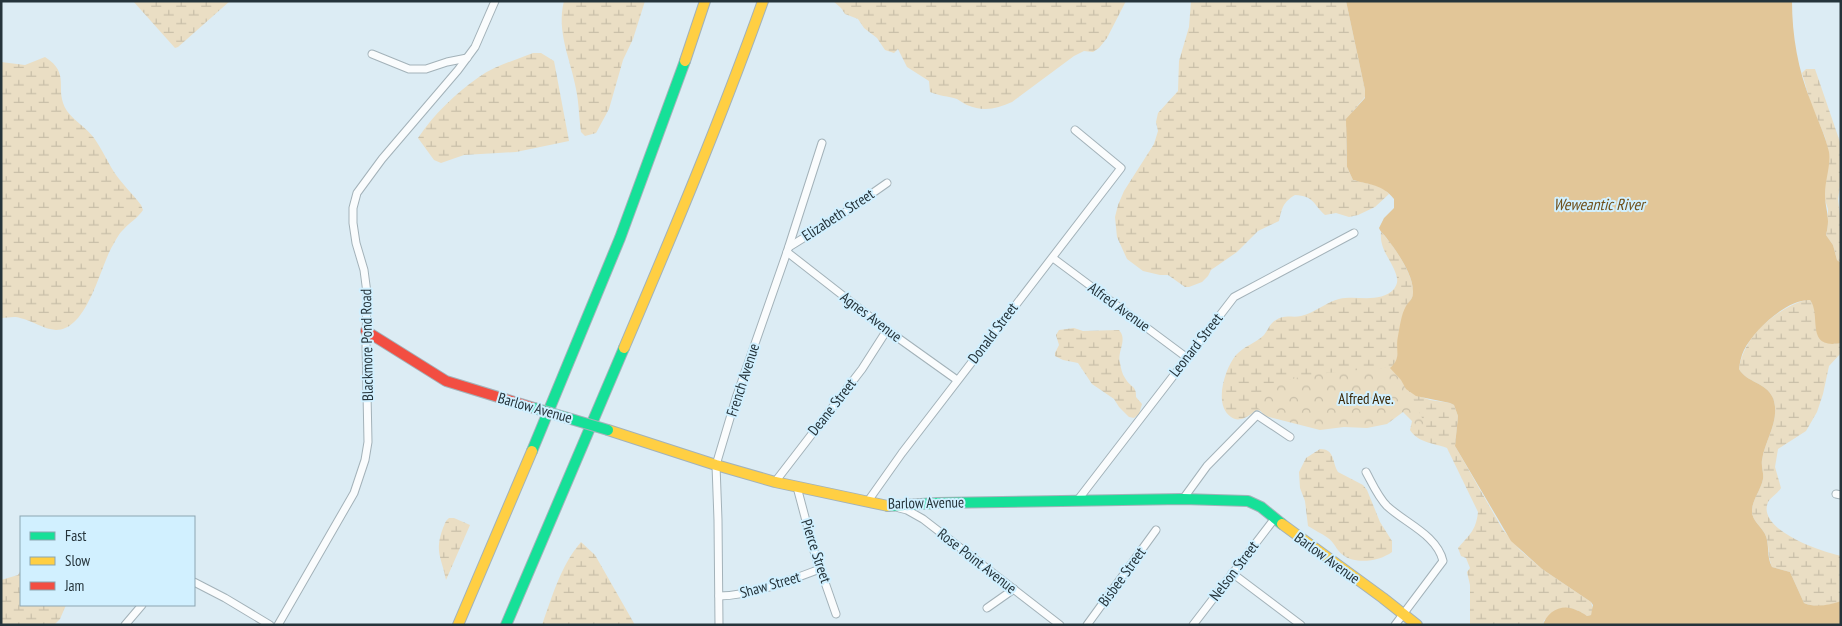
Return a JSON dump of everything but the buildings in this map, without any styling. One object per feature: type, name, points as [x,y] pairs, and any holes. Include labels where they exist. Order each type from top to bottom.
[{"type":"main road","points":[[458,625],[608,271],[667,118],[705,1]]},
{"type":"main road","points":[[506,625],[694,184],[763,1]]},
{"type":"main road","name":"Barlow Avenue","points":[[366,331],[418,366],[446,381],[796,488],[890,506],[938,503],[1183,499],[1248,501],[1257,504],[1336,566],[1380,595],[1417,625]]},
{"type":"street","name":"Blackmore Pond Road","points":[[278,625],[354,493],[363,468],[368,442],[367,293],[364,270],[356,243],[353,223],[353,208],[357,193],[382,159],[475,47],[495,1]]},
{"type":"street","points":[[372,54],[410,69],[426,69],[467,58]]},
{"type":"street","name":"Donald Street","points":[[868,501],[957,380],[1121,168],[1075,130]]},
{"type":"street","name":"French Avenue","points":[[719,625],[716,465],[736,398],[788,250],[822,143]]},
{"type":"street","name":"Elizabeth Street","points":[[788,250],[887,183]]},
{"type":"street","name":"Leonard Street","points":[[1077,501],[1228,302],[1237,294],[1354,234]]},
{"type":"street","name":"Agnes Avenue","points":[[788,250],[887,330],[957,380]]},
{"type":"street","name":"Alfred Avenue","points":[[1053,258],[1186,356]]},
{"type":"street","name":"Deane Street","points":[[775,482],[862,369],[887,330]]},
{"type":"street","points":[[1183,499],[1207,466],[1257,415],[1290,438]]},
{"type":"street","points":[[1366,472],[1386,504],[1433,542],[1440,552],[1443,561],[1395,625]]},
{"type":"street","name":"Pierce Street","points":[[796,488],[820,569],[836,614]]},
{"type":"street","name":"Rose Point Avenue","points":[[890,506],[907,510],[923,519],[1060,625]]},
{"type":"street","name":"Nelson Street","points":[[1193,625],[1275,518]]},
{"type":"street","name":"Bisbee Street","points":[[1087,625],[1156,530]]},
{"type":"street","name":"Shaw Street","points":[[719,596],[743,594],[820,569]]},
{"type":"street","points":[[1232,573],[1301,625]]},
{"type":"street","points":[[195,583],[270,625]]},
{"type":"street","points":[[988,608],[1014,589]]},
{"type":"street","points":[[126,625],[141,606]]},
{"type":"green space","points":[[133,1],[230,1],[175,48]]},
{"type":"green space","points":[[564,1],[645,1],[633,39],[623,60],[609,109],[596,133],[585,136],[581,132],[577,94],[563,35],[562,12]]},
{"type":"green space","points":[[833,1],[1126,1],[1107,38],[1099,48],[1093,52],[1084,51],[1074,56],[1012,102],[995,108],[984,109],[930,92],[929,81],[907,67],[898,49],[894,53],[885,50],[877,38],[864,28],[858,19],[845,14]]},
{"type":"green space","points":[[1191,1],[1346,1],[1365,90],[1365,97],[1353,111],[1346,128],[1347,167],[1353,180],[1377,186],[1389,194],[1375,207],[1349,217],[1336,213],[1325,215],[1310,199],[1295,195],[1284,206],[1279,221],[1258,231],[1237,252],[1211,270],[1202,282],[1185,287],[1168,275],[1143,271],[1127,259],[1117,237],[1115,217],[1124,191],[1154,144],[1158,131],[1156,122],[1158,113],[1178,91],[1179,61],[1189,27]]},
{"type":"green space","points":[[533,53],[541,53],[554,61],[569,141],[516,152],[464,155],[441,163],[434,160],[418,138],[438,113],[462,90],[485,73]]},
{"type":"green space","points":[[45,57],[58,70],[61,96],[67,111],[94,138],[114,172],[143,210],[118,237],[108,255],[85,309],[77,320],[67,327],[56,330],[18,317],[1,318],[1,62],[25,65]]},
{"type":"green space","points":[[1806,69],[1815,69],[1841,145],[1841,179],[1838,199],[1841,223],[1841,263],[1837,260],[1833,245],[1826,235],[1828,209],[1825,200],[1825,185],[1829,155],[1825,137],[1811,104],[1802,73]]},
{"type":"green space","points":[[1381,232],[1403,262],[1413,288],[1413,296],[1407,305],[1396,363],[1390,368],[1416,395],[1454,405],[1458,416],[1455,446],[1503,530],[1520,550],[1542,569],[1591,602],[1593,609],[1591,615],[1587,616],[1577,610],[1544,620],[1543,625],[1470,625],[1470,585],[1467,572],[1470,568],[1466,558],[1461,556],[1458,548],[1474,528],[1478,512],[1447,448],[1417,438],[1410,430],[1413,417],[1410,409],[1264,412],[1257,410],[1245,418],[1238,419],[1231,417],[1226,411],[1222,396],[1228,368],[1236,355],[1264,335],[1274,321],[1282,317],[1306,315],[1339,299],[1375,298],[1388,294],[1394,289],[1397,278],[1384,251]]},
{"type":"green space","points":[[1805,300],[1810,300],[1814,305],[1815,313],[1834,344],[1841,343],[1841,353],[1829,366],[1817,412],[1806,431],[1778,449],[1775,467],[1781,488],[1768,502],[1767,512],[1772,522],[1793,538],[1806,545],[1841,556],[1841,601],[1822,606],[1804,603],[1790,572],[1772,567],[1767,538],[1753,518],[1752,507],[1763,479],[1762,460],[1774,422],[1775,406],[1770,393],[1761,385],[1742,374],[1739,369],[1747,345],[1754,335],[1772,317]]},
{"type":"green space","points":[[1074,328],[1083,331],[1119,330],[1122,334],[1119,359],[1122,371],[1134,389],[1136,397],[1142,404],[1139,414],[1134,418],[1129,417],[1114,399],[1092,384],[1078,363],[1055,356],[1059,345],[1056,335],[1059,330]]},
{"type":"green space","name":"Alfred Ave.","points":[[1397,367],[1426,426],[1417,426],[1403,412],[1387,424],[1367,428],[1344,427],[1320,430],[1265,416],[1257,407],[1263,392],[1268,388],[1295,378]]},
{"type":"green space","points":[[1320,449],[1331,454],[1338,472],[1363,485],[1367,490],[1380,522],[1392,541],[1392,552],[1375,560],[1354,560],[1343,555],[1330,540],[1308,526],[1305,501],[1300,488],[1299,472],[1306,458]]},
{"type":"green space","points":[[449,518],[454,518],[470,525],[446,580],[439,543],[443,528]]},
{"type":"green space","points":[[581,542],[595,555],[635,625],[542,625],[553,592],[568,561]]},
{"type":"green space","points":[[20,572],[20,606],[66,606],[60,619],[54,625],[1,625],[1,580],[18,575]]},
{"type":"water","name":"Weweantic River","points":[[1346,1],[1792,1],[1793,27],[1799,65],[1806,90],[1829,152],[1825,194],[1828,218],[1826,235],[1833,245],[1837,260],[1841,263],[1841,343],[1830,344],[1822,341],[1816,330],[1815,314],[1810,300],[1801,301],[1782,310],[1763,325],[1744,350],[1739,369],[1742,374],[1761,385],[1770,393],[1775,406],[1774,422],[1762,460],[1763,479],[1753,503],[1752,511],[1753,518],[1766,538],[1770,563],[1772,567],[1790,572],[1804,603],[1822,605],[1841,601],[1841,625],[1543,625],[1552,612],[1561,608],[1571,608],[1587,616],[1591,615],[1593,605],[1542,569],[1511,541],[1455,446],[1458,416],[1454,405],[1416,396],[1406,389],[1390,368],[1396,361],[1401,321],[1404,309],[1412,297],[1413,286],[1405,265],[1379,228],[1384,218],[1394,208],[1394,199],[1385,190],[1353,180],[1347,167],[1346,119],[1365,98],[1365,90]]},
{"type":"traffic: fast","points":[[532,451],[620,238],[685,61]]},
{"type":"traffic: fast","points":[[506,625],[624,348]]},
{"type":"traffic: fast","points":[[534,408],[608,430]]},
{"type":"traffic: fast","points":[[888,506],[937,503],[1183,499],[1248,501],[1261,507],[1282,524]]},
{"type":"traffic: slow","points":[[685,61],[705,1]]},
{"type":"traffic: slow","points":[[624,348],[713,132],[763,1]]},
{"type":"traffic: slow","points":[[608,430],[775,482],[888,506]]},
{"type":"traffic: slow","points":[[458,625],[532,451]]},
{"type":"traffic: slow","points":[[1282,524],[1417,625]]},
{"type":"traffic: jam","points":[[366,331],[446,381],[534,408]]}]
